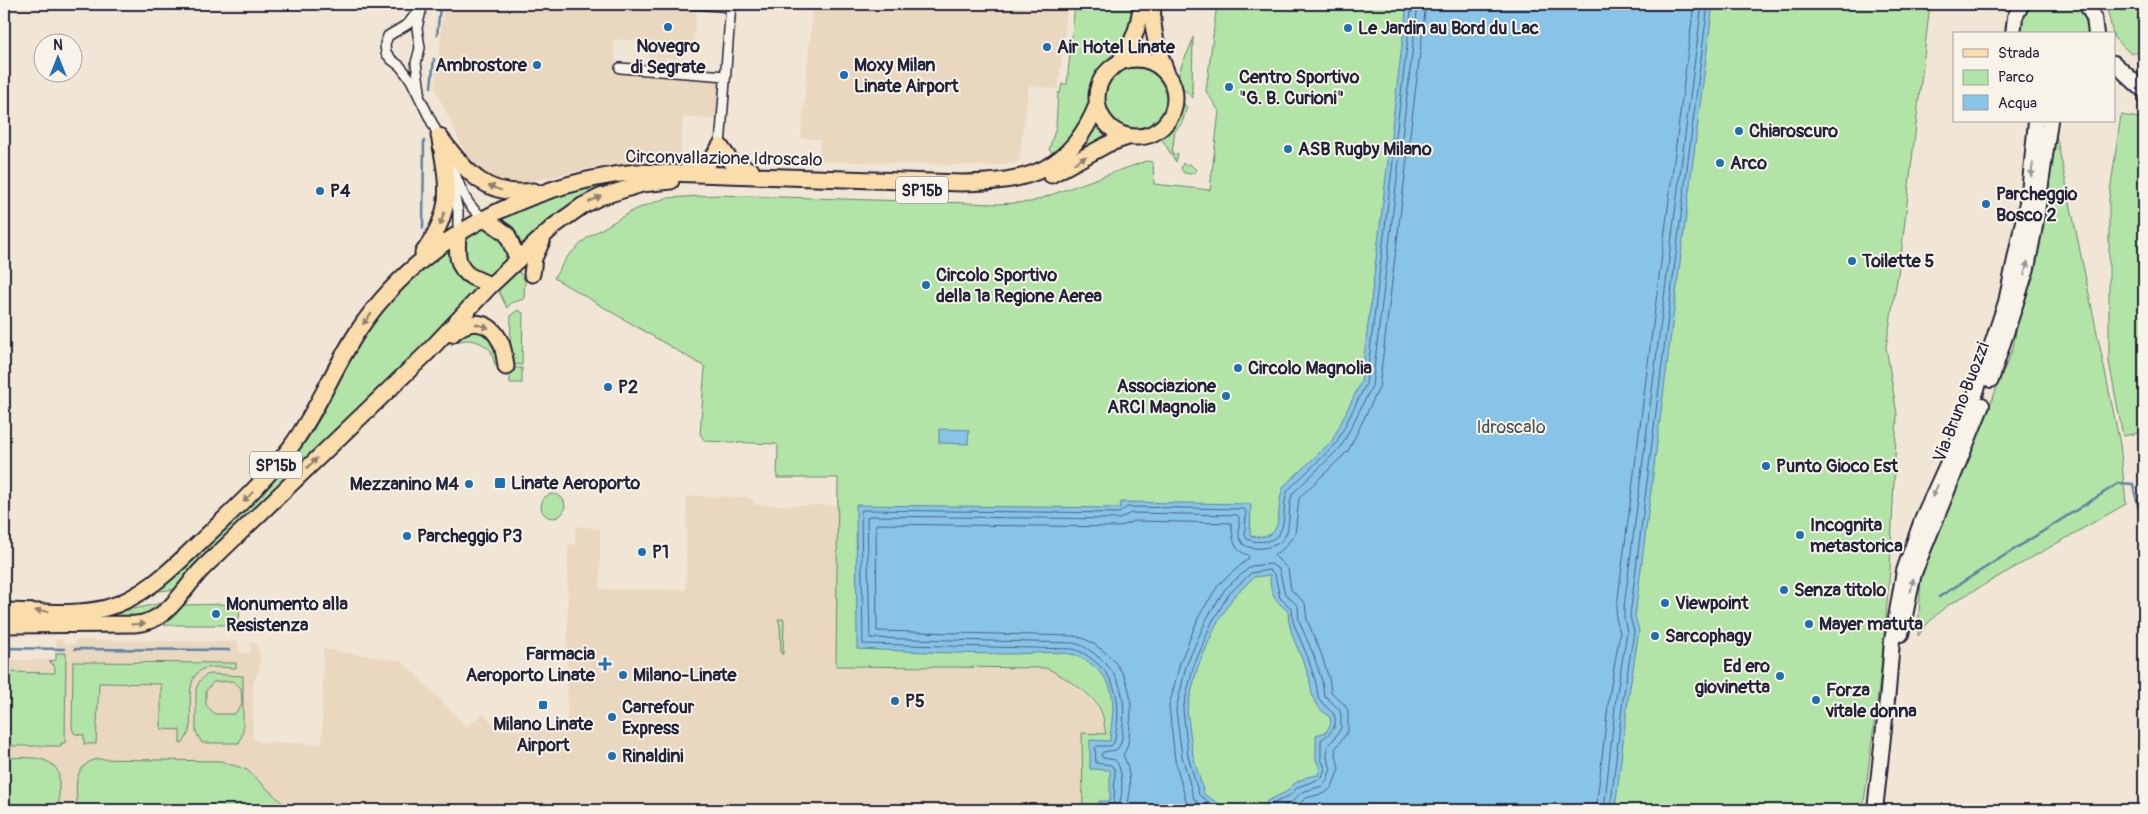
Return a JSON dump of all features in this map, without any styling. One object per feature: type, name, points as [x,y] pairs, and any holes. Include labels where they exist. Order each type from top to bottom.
[{"type":"main road","name":"SP15b","points":[[1097,106],[1097,91],[1102,77],[1119,63],[1132,43],[1141,4]]},
{"type":"main road","name":"SP15b","points":[[1128,137],[1144,137],[1153,134],[1166,124],[1172,116],[1176,99],[1175,90],[1166,73],[1153,32],[1153,4]]},
{"type":"main road","points":[[2013,32],[2014,17],[2022,4]]},
{"type":"main road","points":[[2086,4],[2092,14],[2096,31]]},
{"type":"main road","points":[[1119,63],[1136,59],[1145,60],[1154,63],[1166,73]]},
{"type":"main road","points":[[2117,68],[2144,91]]},
{"type":"main road","points":[[1097,106],[1108,126],[1128,137]]},
{"type":"main road","name":"Circonvallazione Idroscalo","points":[[4,611],[81,612],[108,607],[142,591],[161,579],[249,497],[290,447],[308,421],[359,329],[392,286],[415,264],[458,234],[524,200],[577,183],[637,172],[962,183],[1000,181],[1036,172],[1059,161],[1081,138],[1097,106]]},
{"type":"main road","name":"Via Bruno Buozzi","points":[[1875,810],[1892,641],[1900,584],[1923,517],[1965,425],[2006,302],[2029,193],[2036,122]]},
{"type":"main road","name":"Via Bruno Buozzi","points":[[1888,691],[1914,573],[1975,427],[2013,316],[2027,268],[2050,122]]},
{"type":"main road","points":[[439,136],[468,172],[482,183],[497,189],[512,192],[528,192],[577,183]]},
{"type":"main road","points":[[415,264],[435,235],[445,207],[446,178],[439,136]]},
{"type":"main road","name":"Circonvallazione Idroscalo","points":[[4,625],[144,624],[156,619],[218,554],[427,353],[490,286],[554,226],[596,199],[655,181],[705,181],[961,192],[1004,189],[1043,179],[1060,172],[1108,144],[1128,137]]},
{"type":"main road","points":[[637,172],[660,167],[700,167],[714,157],[720,146],[737,169],[782,173],[794,178]]},
{"type":"main road","points":[[486,219],[507,234],[518,260]]},
{"type":"main road","points":[[532,274],[534,258],[540,245],[554,226]]},
{"type":"main road","points":[[458,234],[457,258],[461,268],[469,275],[490,286]]},
{"type":"main road","points":[[427,353],[461,326],[479,324],[491,329],[495,334],[501,344],[506,367]]},
{"type":"main road","points":[[206,537],[202,544],[203,552],[210,556],[218,554]]},
{"type":"street","points":[[694,4],[731,5],[720,146]]},
{"type":"street","points":[[422,5],[411,21],[390,34],[385,44],[388,56],[408,76],[422,100],[465,199],[475,211],[486,219]]},
{"type":"street","points":[[422,5],[417,26],[420,48],[416,57],[416,75],[422,100]]},
{"type":"street","points":[[400,29],[411,31],[417,37]]},
{"type":"street","points":[[397,63],[406,64],[416,57]]},
{"type":"street","points":[[620,68],[726,76]]},
{"type":"street","points":[[439,136],[458,203],[458,234]]},
{"type":"shaded area","points":[[444,4],[697,4],[693,49],[680,48],[679,59],[665,58],[664,71],[726,76],[722,120],[683,117],[680,161],[604,165],[512,186],[487,177],[466,154],[435,89]],"holes":[[[613,39],[642,41],[649,46],[647,70],[617,67]]]},
{"type":"shaded area","points":[[813,4],[1068,4],[1058,89],[1029,86],[1019,162],[994,166],[819,161],[820,140],[801,138]]},
{"type":"shaded area","points":[[687,496],[745,497],[752,499],[755,505],[838,505],[836,666],[1046,668],[1068,679],[1101,711],[1106,734],[1082,733],[1083,810],[4,810],[4,660],[56,660],[56,640],[63,640],[65,644],[74,644],[77,640],[238,642],[240,653],[250,653],[250,643],[256,643],[260,653],[259,670],[253,684],[253,738],[258,742],[322,744],[323,649],[402,661],[467,727],[483,713],[499,730],[567,731],[568,545],[575,544],[575,528],[578,528],[578,526],[600,529],[600,589],[686,590]]},
{"type":"green space","points":[[1075,4],[1134,4],[1126,36],[1104,65],[1094,74],[1090,90],[1090,117],[1061,153],[1053,153],[1049,150],[1056,127],[1058,93],[1060,93],[1062,84],[1067,84]]},
{"type":"green space","name":"Idroscalo","points":[[1217,4],[1930,4],[1901,255],[1886,347],[1897,414],[1890,570],[1881,671],[1863,810],[1083,810],[1082,733],[1106,734],[1103,716],[1097,704],[1068,680],[1046,668],[836,666],[838,478],[777,478],[778,446],[776,444],[705,441],[700,434],[705,367],[554,278],[567,257],[588,237],[634,210],[666,198],[719,195],[998,204],[1031,202],[1146,161],[1153,162],[1154,184],[1210,190],[1219,111],[1206,91]]},
{"type":"green space","points":[[2031,4],[2077,4],[2086,16],[2089,32],[2019,32],[2021,16]]},
{"type":"green space","points":[[2106,4],[2144,4],[2144,53],[2130,53],[2116,40],[2116,32],[2113,32]]},
{"type":"green space","points":[[1193,37],[1193,98],[1178,84],[1178,77]]},
{"type":"green space","points":[[1136,68],[1154,74],[1162,82],[1168,100],[1162,118],[1154,126],[1136,132],[1118,126],[1110,118],[1104,100],[1110,82],[1118,74]]},
{"type":"green space","points":[[1184,104],[1187,107],[1182,123],[1175,131],[1172,153],[1174,155],[1178,153],[1176,162],[1161,138],[1177,122]]},
{"type":"green space","points":[[2121,115],[2144,119],[2144,432],[2123,436],[2109,362],[2109,199]]},
{"type":"green space","points":[[2054,125],[2120,444],[2126,504],[1945,607],[1927,624],[1918,636],[1921,574],[2013,348]]},
{"type":"green space","points":[[1094,127],[1102,130],[1108,138],[1062,162]]},
{"type":"green space","points":[[1183,163],[1186,166],[1189,163],[1196,170],[1195,172],[1191,174],[1184,173],[1181,169]]},
{"type":"green space","points":[[640,178],[519,247],[514,235],[502,218],[551,197],[605,183]]},
{"type":"green space","points":[[482,228],[493,230],[501,236],[505,244],[504,262],[500,269],[493,274],[482,274],[466,266],[464,241],[466,237]]},
{"type":"green space","points":[[448,251],[451,251],[479,288],[423,350],[211,552],[208,551],[206,547],[253,501],[364,332],[398,292],[417,274]]},
{"type":"green space","points":[[517,269],[525,280],[524,299],[511,303],[507,308],[497,288]]},
{"type":"green space","points":[[518,310],[523,313],[522,365],[510,364],[511,315]]},
{"type":"green space","points":[[478,330],[488,336],[494,344],[500,364],[495,365],[491,351],[482,344],[472,340],[457,342],[451,345],[463,333]]},
{"type":"green space","points":[[510,368],[522,368],[522,383],[510,383]]},
{"type":"green space","points":[[553,494],[562,497],[565,506],[562,515],[553,518],[544,515],[541,506],[544,497]]},
{"type":"green space","points":[[198,552],[205,560],[178,589],[151,592]]},
{"type":"green space","points":[[162,603],[166,605],[149,617],[90,618]]},
{"type":"green space","points":[[233,604],[240,607],[239,621],[235,625],[164,625],[182,605]]},
{"type":"green space","points":[[778,619],[784,619],[783,654],[781,654]]},
{"type":"green space","points":[[56,653],[66,653],[65,743],[61,743],[61,746],[4,746],[4,672],[55,673],[55,667],[49,661],[56,660]]},
{"type":"green space","points":[[73,662],[236,663],[236,668],[209,668],[201,670],[195,676],[191,685],[190,695],[190,727],[182,743],[180,743],[180,730],[161,729],[161,684],[99,683],[96,744],[84,744],[84,735],[75,734],[72,729]]},
{"type":"green space","points":[[210,674],[243,676],[243,732],[239,743],[202,743],[196,732],[196,689],[201,679]],"holes":[[[233,681],[241,688],[242,705],[234,714],[215,714],[206,705],[206,691],[213,682]]]},
{"type":"green space","points":[[4,758],[36,758],[50,763],[56,768],[59,775],[59,810],[4,810]]},
{"type":"green space","points":[[96,759],[221,761],[247,770],[290,810],[77,810],[76,787],[79,773],[88,763]]},
{"type":"water","name":"Idroscalo","points":[[1407,4],[1713,4],[1635,616],[1639,631],[1628,700],[1615,810],[1266,810],[1267,801],[1286,792],[1295,783],[1307,777],[1318,775],[1320,768],[1316,760],[1316,735],[1326,732],[1331,724],[1330,717],[1315,703],[1309,677],[1290,628],[1288,611],[1274,596],[1270,575],[1254,577],[1233,597],[1216,625],[1197,669],[1187,710],[1193,755],[1204,794],[1228,810],[1098,810],[1099,801],[1110,801],[1110,770],[1090,769],[1090,740],[1110,741],[1113,701],[1105,678],[1087,661],[1079,656],[1059,653],[991,654],[857,649],[856,505],[1120,508],[1121,502],[1251,504],[1250,536],[1262,537],[1270,534],[1278,522],[1284,486],[1332,441],[1361,382]]},
{"type":"water","points":[[939,429],[969,430],[968,444],[939,443]]},
{"type":"waterway","points":[[437,35],[440,7]]},
{"type":"waterway","points":[[431,87],[434,59]]},
{"type":"waterway","points":[[423,228],[424,141]]},
{"type":"waterway","points":[[1939,597],[2119,483],[2133,484],[2144,532]]},
{"type":"waterway","points":[[4,648],[64,649]]},
{"type":"waterway","points":[[75,649],[229,650]]},
{"type":"place","name":"Novegro di Segrate","points":[[668,27]]},
{"type":"place","name":"Le Jardin au Bord du Lac","points":[[1348,28]]},
{"type":"place","name":"Air Hotel Linate","points":[[1047,47]]},
{"type":"place","name":"Ambrostore","points":[[537,65]]},
{"type":"place","name":"Moxy Milan Linate Airport","points":[[844,75]]},
{"type":"place","name":"Centro Sportivo \"G. B. Curioni\"","points":[[1229,87]]},
{"type":"place","name":"Chiaroscuro","points":[[1739,131]]},
{"type":"place","name":"ASB Rugby Milano","points":[[1288,149]]},
{"type":"place","name":"Arco","points":[[1720,163]]},
{"type":"place","name":"P4","points":[[320,191]]},
{"type":"place","name":"Parcheggio Bosco 2","points":[[1986,204]]},
{"type":"place","name":"Toilette 5","points":[[1852,261]]},
{"type":"place","name":"Circolo Sportivo della 1ª Regione Aerea","points":[[926,285]]},
{"type":"place","name":"Circolo Magnolia","points":[[1238,368]]},
{"type":"place","name":"P2","points":[[608,387]]},
{"type":"place","name":"Associazione ARCI Magnolia","points":[[1226,396]]},
{"type":"place","name":"Punto Gioco Est","points":[[1766,466]]},
{"type":"place","name":"Linate Aeroporto","points":[[500,483]]},
{"type":"place","name":"Mezzanino M4","points":[[469,484]]},
{"type":"place","name":"Incognita metastorica","points":[[1800,535]]},
{"type":"place","name":"Parcheggio P3","points":[[407,536]]},
{"type":"place","name":"P1","points":[[642,552]]},
{"type":"place","name":"Senza titolo","points":[[1784,590]]},
{"type":"place","name":"Viewpoint","points":[[1665,603]]},
{"type":"place","name":"Monumento alla Resistenza","points":[[216,614]]},
{"type":"place","name":"Mayer matuta","points":[[1809,624]]},
{"type":"place","name":"Sarcophagy","points":[[1655,636]]},
{"type":"place","name":"Farmacia Aeroporto Linate","points":[[605,664]]},
{"type":"place","name":"Milano-Linate","points":[[623,675]]},
{"type":"place","name":"Ed ero giovinetta","points":[[1780,676]]},
{"type":"place","name":"Forza vitale donna","points":[[1816,700]]},
{"type":"place","name":"P5","points":[[895,701]]},
{"type":"place","name":"Milano Linate Airport","points":[[543,705]]},
{"type":"place","name":"Carrefour Express","points":[[612,717]]},
{"type":"place","name":"Rinaldini","points":[[612,756]]}]
